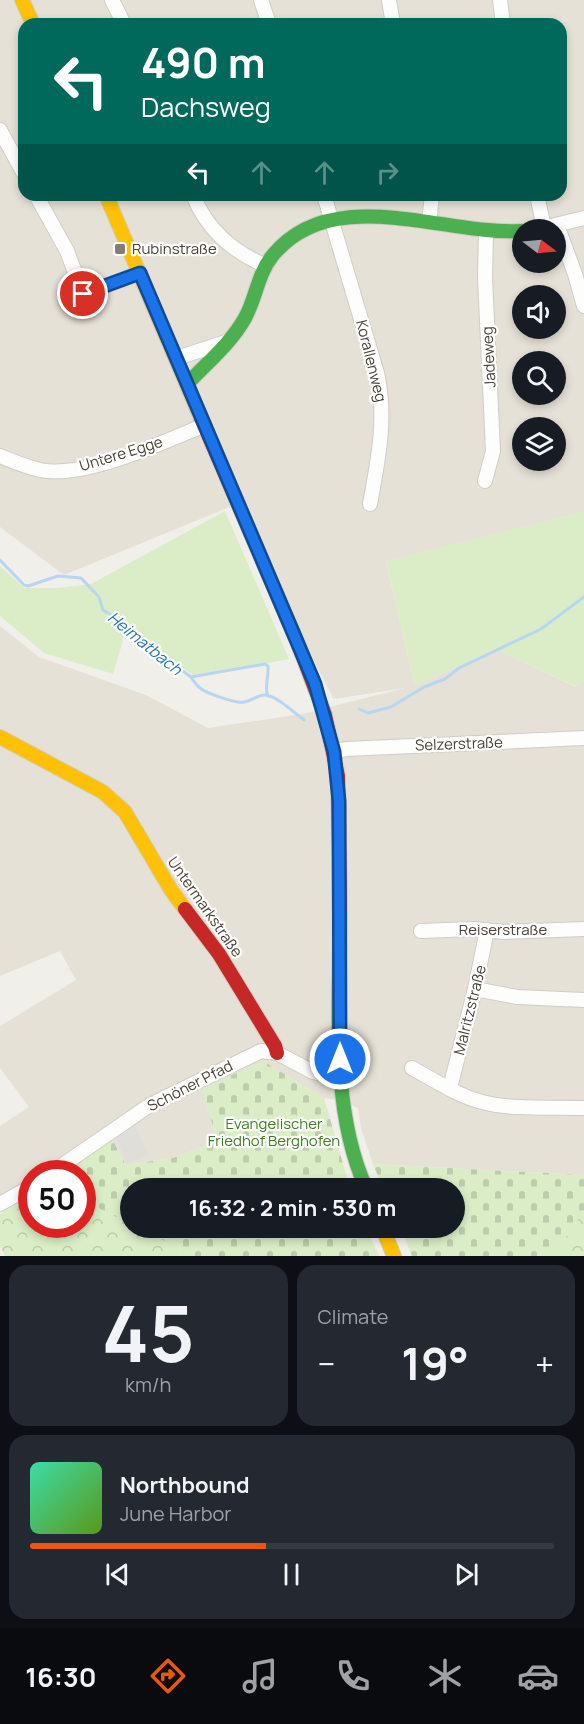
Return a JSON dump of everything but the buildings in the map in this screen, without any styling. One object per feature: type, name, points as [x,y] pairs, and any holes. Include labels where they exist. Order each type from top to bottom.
[{"type":"main road","points":[[22,0],[30,18]]},
{"type":"main road","points":[[109,201],[315,684],[334,752],[338,776],[340,818],[340,1077],[345,1122],[362,1178]]},
{"type":"main road","points":[[188,383],[228,341],[246,315],[266,266],[274,255],[290,238],[308,228],[332,221],[382,217],[486,232],[512,231]]},
{"type":"main road","name":"Untermarkstraße","points":[[0,737],[103,792],[125,812],[171,890],[219,954],[275,1046],[277,1053]]},
{"type":"main road","points":[[387,1238],[394,1256]]},
{"type":"street","points":[[112,0],[121,18]]},
{"type":"street","points":[[261,0],[267,18]]},
{"type":"street","points":[[389,0],[392,18]]},
{"type":"street","points":[[500,0],[502,18]]},
{"type":"street","points":[[0,130],[18,163]]},
{"type":"street","points":[[39,201],[67,251],[83,294],[140,273]]},
{"type":"street","points":[[196,201],[202,215],[220,238],[240,254],[266,266]]},
{"type":"street","name":"Korallenweg","points":[[326,201],[377,373],[382,398],[382,435],[369,504]]},
{"type":"street","points":[[429,222],[431,201]]},
{"type":"street","points":[[538,201],[543,219]]},
{"type":"street","points":[[566,223],[584,218]]},
{"type":"street","name":"Jadeweg","points":[[485,481],[493,450],[485,278],[486,232]]},
{"type":"street","points":[[566,260],[575,274],[584,306]]},
{"type":"street","points":[[177,358],[228,341]]},
{"type":"street","name":"Untere Egge","points":[[0,456],[40,470],[81,468],[133,454],[205,425]]},
{"type":"street","name":"Selzerstraße","points":[[334,752],[367,748],[584,738]]},
{"type":"street","name":"Reiserstraße","points":[[421,931],[487,930],[503,932],[584,929]]},
{"type":"street","name":"Malritzstraße","points":[[450,1088],[476,989],[487,930]]},
{"type":"street","points":[[476,989],[518,997],[584,1000]]},
{"type":"street","name":"Schöner Pfad","points":[[70,1160],[150,1105],[261,1051],[277,1053]]},
{"type":"street","points":[[277,1053],[313,1072],[340,1077]]},
{"type":"street","points":[[412,1068],[473,1099],[493,1104],[584,1108]]},
{"type":"street","points":[[0,1204],[18,1194]]},
{"type":"shaded area","points":[[0,0],[584,0],[584,512],[386,562],[415,686],[496,649],[576,687],[584,681],[584,1175],[373,1164],[361,1128],[358,1108],[342,1101],[324,1098],[263,1061],[218,1141],[173,1158],[126,1165],[107,1130],[62,1160],[18,1160],[18,1189],[0,1199],[0,1126],[29,1107],[0,1068],[0,1026],[76,980],[60,951],[0,976],[0,626],[39,657],[146,695],[208,728],[302,714],[405,688],[334,699],[232,506],[64,575],[0,527]]},
{"type":"shaded area","points":[[135,1126],[149,1155],[127,1163],[116,1138]]},
{"type":"green space","points":[[225,511],[289,659],[196,677],[127,627],[113,674],[44,653],[0,616],[0,566],[24,588],[58,588],[91,584]]},
{"type":"green space","points":[[584,512],[584,681],[577,687],[496,649],[415,686],[386,561]]},
{"type":"green space","name":"Evangelischer Friedhof Berghofen","points":[[263,1061],[324,1098],[347,1178],[120,1178],[120,1219],[96,1207],[96,1160],[82,1160],[112,1139],[126,1165],[173,1158],[218,1141],[201,1089]]},
{"type":"green space","name":"Evangelischer Friedhof Berghofen","points":[[373,1164],[584,1175],[584,1210],[553,1256],[412,1256],[405,1238],[465,1238],[465,1178],[379,1178]]},
{"type":"green space","points":[[18,1204],[18,1238],[96,1238],[96,1207],[120,1219],[120,1238],[159,1238],[194,1256],[5,1256],[0,1246],[0,1214]]},
{"type":"green space","points":[[584,1210],[584,1256],[553,1256]]},
{"type":"green space","points":[[159,1238],[371,1238],[379,1256],[194,1256]]},
{"type":"waterway","name":"Heimatbach","points":[[0,560],[24,585],[28,586],[58,576],[81,578],[99,597],[103,610],[116,616],[121,625],[191,677],[203,690],[221,698],[240,702],[266,695],[282,702],[304,720]]},
{"type":"waterway","name":"Heimatbach","points":[[359,709],[368,713],[391,707],[424,687],[445,679],[459,668],[541,629],[584,597]]},
{"type":"waterway","points":[[191,677],[265,664],[268,666],[266,689],[268,696]]},
{"type":"traffic: fast","points":[[188,383],[233,336],[249,310],[268,262],[298,233],[326,221],[358,217],[391,218],[512,231]]},
{"type":"traffic: fast","points":[[340,913],[339,1053],[346,1123],[362,1178]]},
{"type":"traffic: slow","points":[[22,0],[30,18]]},
{"type":"traffic: slow","points":[[109,201],[201,418]]},
{"type":"traffic: slow","points":[[0,737],[103,792],[125,812],[171,890],[185,909]]},
{"type":"traffic: slow","points":[[387,1238],[394,1256]]},
{"type":"traffic: jam","points":[[201,418],[297,641],[325,715],[338,776],[340,913]]},
{"type":"traffic: jam","points":[[185,909],[219,954],[275,1046],[277,1053]]},
{"type":"place","name":"Rubinstraße","points":[[120,249]]},
{"type":"route","points":[[83,294],[140,273],[315,684],[325,715],[338,776],[340,1059]]}]
